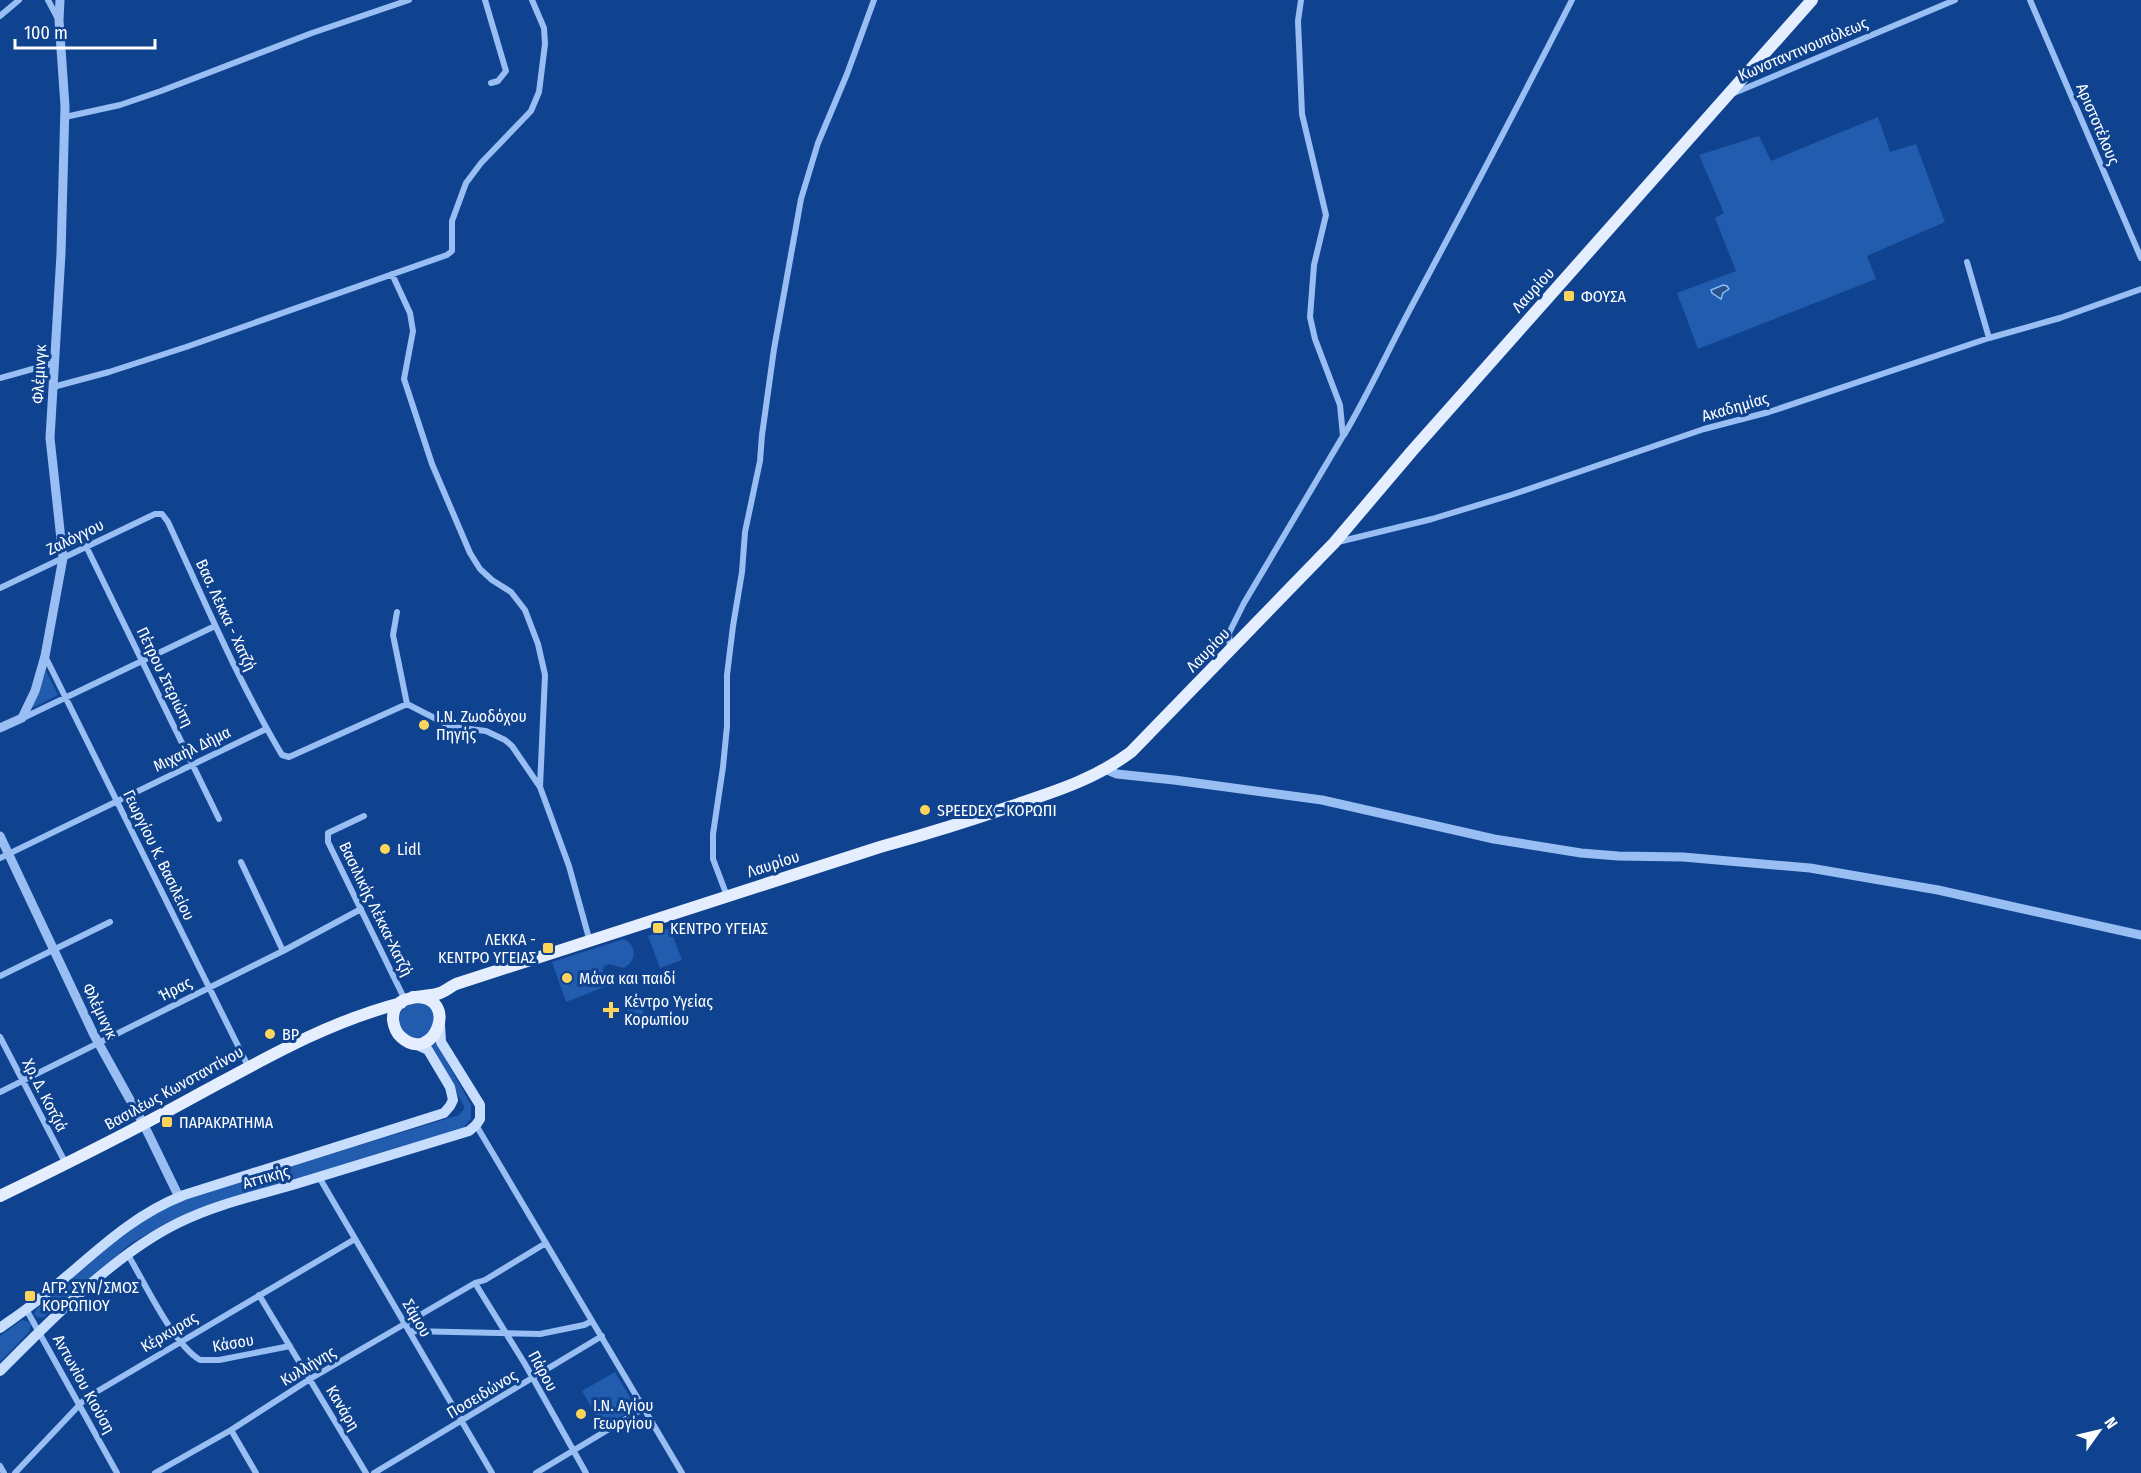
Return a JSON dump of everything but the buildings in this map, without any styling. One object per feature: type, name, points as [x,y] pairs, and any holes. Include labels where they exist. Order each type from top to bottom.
[{"type":"main road","name":"Λαυρίου","points":[[406,1000],[437,994],[465,981],[1075,785],[1105,770],[1131,752],[1334,543],[1420,442],[1812,0]]},
{"type":"main road","points":[[367,1013],[384,1016],[401,1038],[412,1043],[421,1043],[432,1038],[447,997],[465,981]]},
{"type":"main road","points":[[396,1031],[393,1016],[406,1000],[427,999],[435,1006],[439,1018],[441,1042],[480,1106],[481,1116],[476,1125]]},
{"type":"main road","name":"Βασιλέως Κωνσταντίνου","points":[[0,1196],[144,1125],[285,1046],[406,1000]]},
{"type":"main road","name":"Αττικής","points":[[0,1328],[128,1225],[146,1213],[179,1197],[444,1113],[453,1100],[450,1087],[428,1050],[412,1043]]},
{"type":"main road","name":"Αττικής","points":[[0,1371],[67,1306],[128,1255],[179,1222],[220,1207],[469,1131],[476,1125]]},
{"type":"street","points":[[0,16],[19,0]]},
{"type":"street","points":[[48,0],[59,20]]},
{"type":"street","name":"Φλέμινγκ","points":[[22,718],[35,691],[45,656],[63,558],[50,438],[61,254],[65,117],[59,20],[60,0]]},
{"type":"street","points":[[65,117],[120,105],[312,33],[409,0]]},
{"type":"street","points":[[485,0],[506,71],[498,81],[490,83]]},
{"type":"street","points":[[54,387],[186,347],[438,260],[452,251],[452,221],[465,183],[531,111],[536,102],[545,44],[544,28],[532,0]]},
{"type":"street","points":[[727,896],[714,859],[712,834],[723,766],[727,726],[727,675],[742,572],[745,532],[760,461],[774,349],[801,199],[818,143],[847,74],[874,0]]},
{"type":"street","points":[[1300,0],[1298,21],[1302,114],[1326,214],[1314,265],[1310,317],[1340,405],[1343,436]]},
{"type":"street","points":[[1231,650],[1229,633],[1239,613],[1383,364],[1572,0]]},
{"type":"street","name":"Κωνσταντινουπόλεως","points":[[1729,96],[1955,0]]},
{"type":"street","name":"Αριστοτέλους","points":[[2030,0],[2141,258]]},
{"type":"street","points":[[1967,262],[1989,338]]},
{"type":"street","points":[[392,274],[410,313],[413,331],[404,379],[432,464],[470,553],[480,568],[512,592],[525,610],[538,644],[545,675],[540,787]]},
{"type":"street","name":"Ακαδημίας","points":[[1334,543],[1432,519],[1511,495],[1704,429],[1769,412],[1989,338],[2060,318],[2141,289]]},
{"type":"street","points":[[0,378],[54,363]]},
{"type":"street","name":"Ζαλόγγου","points":[[0,588],[155,514],[162,514]]},
{"type":"street","name":"Βασ. Λέκκα - Χατζή","points":[[162,514],[168,522],[215,626],[266,729],[282,755],[289,757],[407,704]]},
{"type":"street","name":"Πέτρου Στεριώτη","points":[[86,546],[219,819]]},
{"type":"street","points":[[397,612],[393,635],[407,704],[452,727],[486,731],[512,746],[540,787],[568,866],[590,942]]},
{"type":"street","points":[[0,728],[215,626]]},
{"type":"street","name":"Γεωργίου Κ. Βασιλείου","points":[[45,656],[248,1066]]},
{"type":"street","name":"Μιχαήλ Δήμα","points":[[4,856],[266,729]]},
{"type":"street","points":[[1105,770],[1117,774],[1323,800],[1494,839],[1581,853],[1729,861],[1842,873],[1938,890],[2141,935]]},
{"type":"street","name":"Βασιλικής Λέκκα-Χατζή","points":[[364,816],[328,833],[327,837],[406,1000]]},
{"type":"street","name":"Φλέμινγκ","points":[[0,836],[4,856],[54,949],[99,1044],[144,1125],[179,1197]]},
{"type":"street","points":[[241,862],[283,951]]},
{"type":"street","name":"Ήρας","points":[[0,1092],[283,951],[361,909]]},
{"type":"street","points":[[0,976],[110,922]]},
{"type":"street","name":"Χρ. Δ. Κοτζιά","points":[[0,1037],[66,1164]]},
{"type":"street","points":[[476,1125],[682,1473]]},
{"type":"street","name":"Σάμου","points":[[318,1177],[492,1473]]},
{"type":"street","name":"Κέρκυρας","points":[[15,1473],[80,1404],[100,1389],[355,1239]]},
{"type":"street","name":"Κυλλήνης","points":[[155,1473],[231,1430],[310,1379],[407,1328],[475,1283],[485,1280],[546,1242]]},
{"type":"street","name":"Κάσου","points":[[128,1255],[180,1341],[195,1357],[209,1361],[290,1346]]},
{"type":"street","name":"Πάρου","points":[[475,1283],[586,1473]]},
{"type":"street","name":"Κανάρη","points":[[259,1295],[366,1473]]},
{"type":"street","name":"Αντωνίου Κιούση","points":[[26,1309],[117,1473]]},
{"type":"street","points":[[407,1328],[540,1334],[584,1325],[592,1321]]},
{"type":"street","name":"Ποσειδώνος","points":[[374,1473],[602,1336]]},
{"type":"street","points":[[536,1473],[644,1408]]},
{"type":"street","points":[[231,1430],[256,1473]]},
{"type":"street","points":[[0,1466],[4,1473]]},
{"type":"shaded area","points":[[1878,117],[1890,152],[1916,144],[1945,222],[1867,256],[1876,279],[1698,349],[1677,293],[1736,271],[1715,218],[1724,213],[1699,155],[1759,136],[1771,161]]},
{"type":"shaded area","points":[[1723,285],[1729,289],[1723,293],[1721,299],[1711,290]]},
{"type":"shaded area","points":[[46,671],[58,695],[32,708]]},
{"type":"shaded area","points":[[670,928],[682,960],[660,968],[648,936]]},
{"type":"shaded area","points":[[624,939],[631,945],[634,953],[628,965],[624,968],[609,964],[604,966],[601,977],[607,986],[566,1002],[552,962]]},
{"type":"shaded area","points":[[638,1000],[644,1013],[631,1018],[626,1006]]},
{"type":"shaded area","points":[[417,1002],[430,1007],[435,1020],[430,1033],[417,1038],[404,1033],[399,1020],[404,1007]]},
{"type":"shaded area","points":[[433,1042],[437,1044],[471,1105],[471,1119],[462,1129],[199,1209],[168,1222],[130,1244],[44,1317],[38,1318],[34,1314],[37,1308],[116,1238],[179,1200],[459,1115],[464,1106],[432,1047]]},
{"type":"shaded area","points":[[22,1320],[31,1324],[29,1332],[0,1362],[0,1336]]},
{"type":"shaded area","points":[[615,1372],[636,1408],[603,1427],[582,1391]]},
{"type":"place","name":"ΦΟΥΣΑ","points":[[1569,296]]},
{"type":"place","name":"Ι.Ν. Ζωοδόχου Πηγής","points":[[424,725]]},
{"type":"place","name":"SPEEDEX - ΚΟΡΩΠΙ","points":[[925,810]]},
{"type":"place","name":"Lidl","points":[[385,849]]},
{"type":"place","name":"ΚΕΝΤΡΟ ΥΓΕΙΑΣ","points":[[658,928]]},
{"type":"place","name":"ΛΕΚΚΑ - ΚΕΝΤΡΟ ΥΓΕΙΑΣ","points":[[548,948]]},
{"type":"place","name":"Μάνα και παιδί","points":[[567,978]]},
{"type":"place","name":"Κέντρο Υγείας Κορωπίου","points":[[611,1010]]},
{"type":"place","name":"BP","points":[[270,1034]]},
{"type":"place","name":"ΠΑΡΑΚΡΑΤΗΜΑ","points":[[167,1122]]},
{"type":"place","name":"ΑΓΡ. ΣΥΝ/ΣΜΟΣ ΚΟΡΩΠΙΟΥ","points":[[30,1296]]},
{"type":"place","name":"Ι.Ν. Αγίου Γεωργίου","points":[[581,1414]]}]
